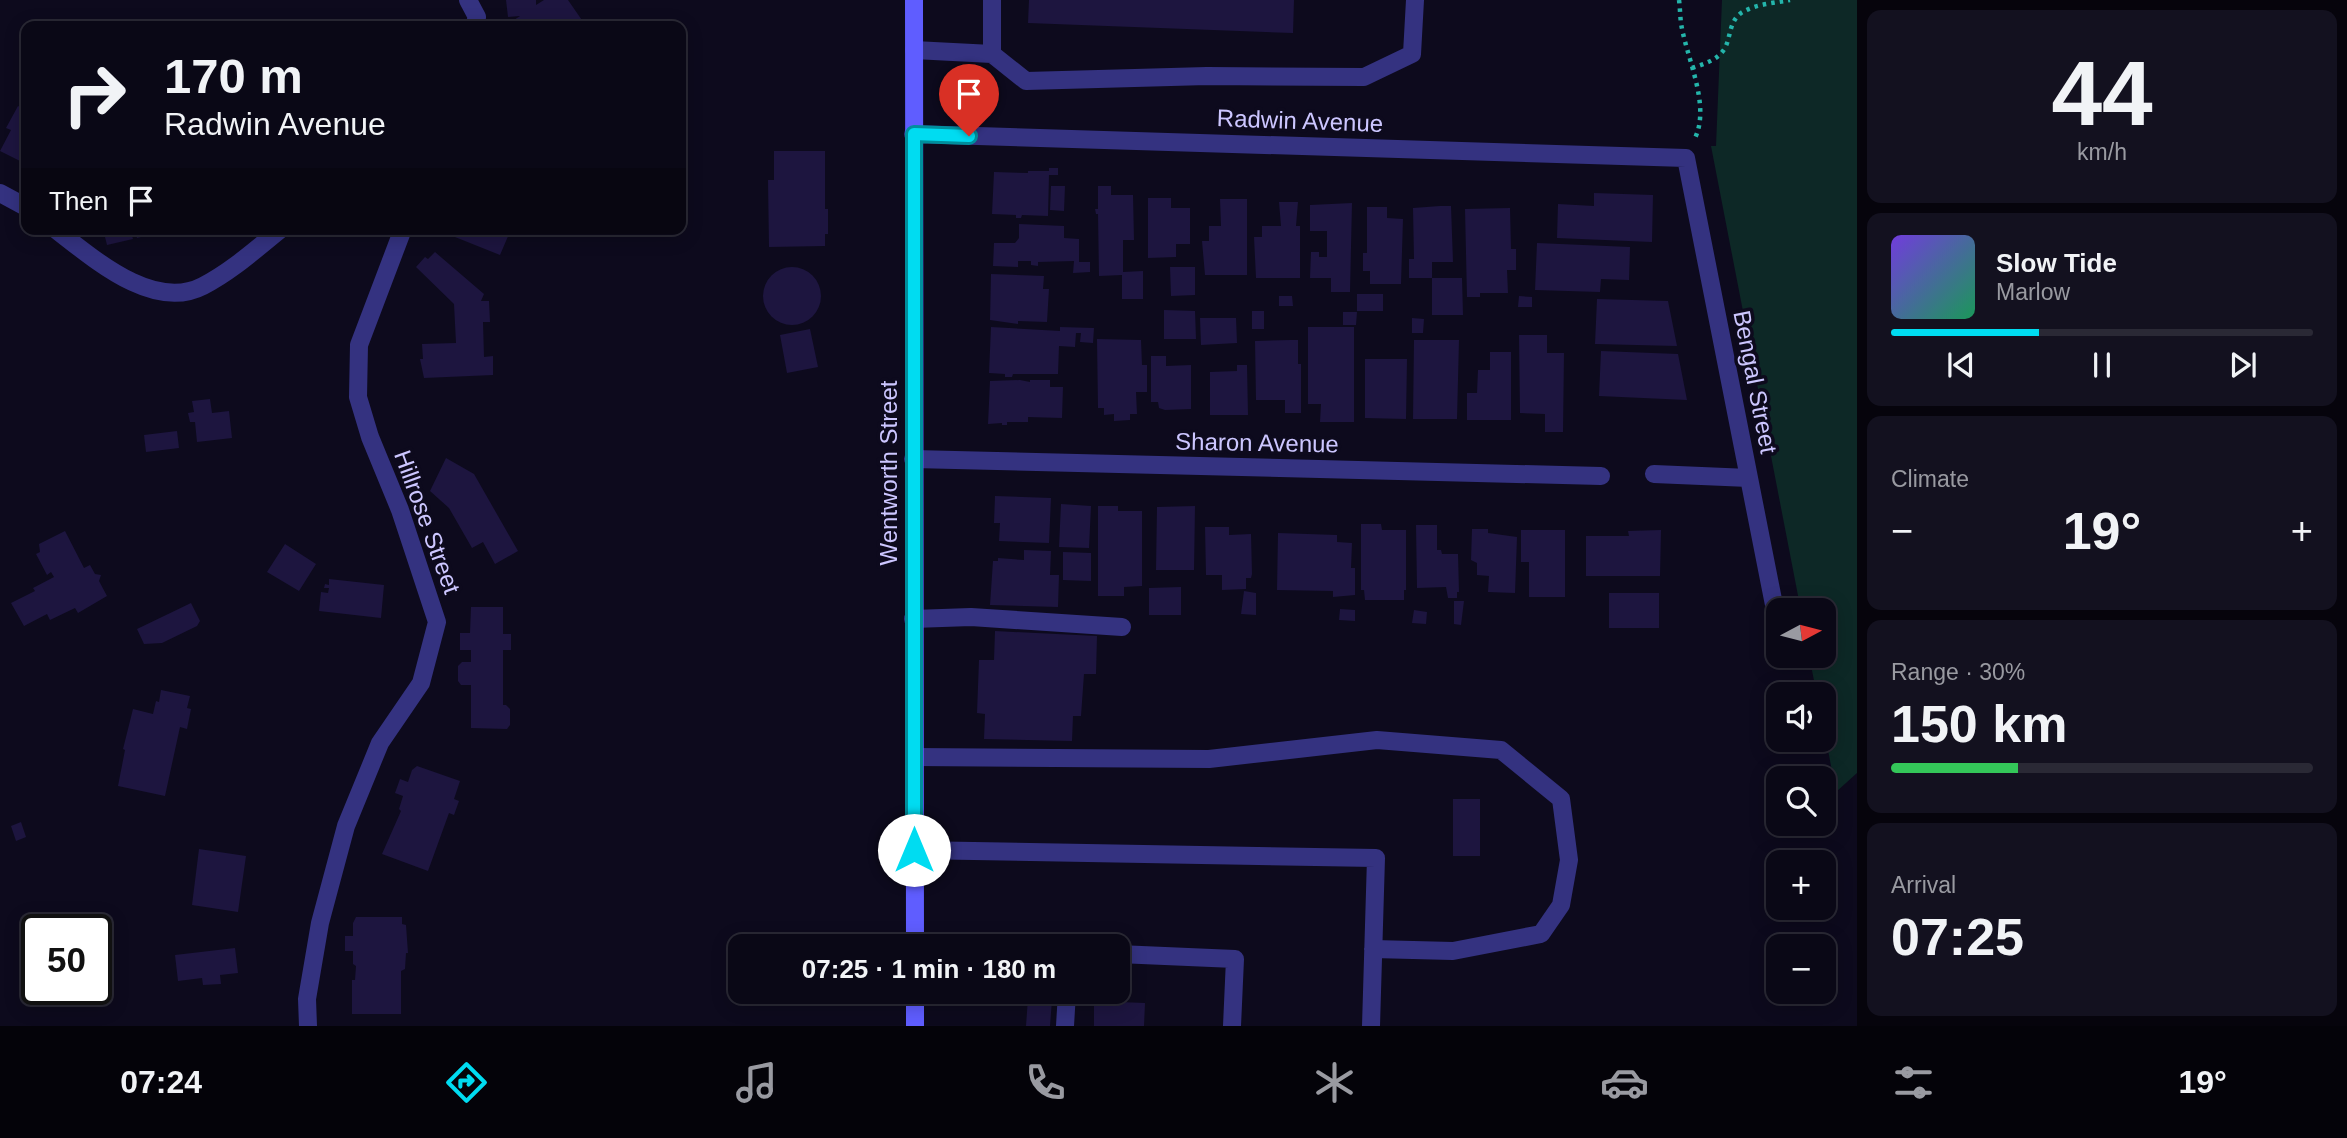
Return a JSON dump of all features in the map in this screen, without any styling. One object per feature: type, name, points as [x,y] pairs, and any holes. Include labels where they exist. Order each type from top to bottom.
[{"type":"main road","name":"Wentworth Street","points":[[914,0],[915,934]]},
{"type":"main road","points":[[915,1004],[915,1026]]},
{"type":"street","points":[[468,0],[476,14]]},
{"type":"street","points":[[992,0],[992,54]]},
{"type":"street","points":[[914,50],[992,54],[1026,81],[1207,76],[1364,78],[1412,54],[1415,0]]},
{"type":"street","name":"Radwin Avenue","points":[[914,134],[1686,158]]},
{"type":"street","name":"Bengal Street","points":[[1686,158],[1773,598]]},
{"type":"street","points":[[0,193],[21,204]]},
{"type":"street","points":[[63,235],[117,273],[144,288],[172,293],[201,288],[237,265],[274,235]]},
{"type":"street","name":"Hillrose Street","points":[[308,1026],[307,999],[320,923],[346,826],[380,743],[421,682],[437,622],[400,510],[370,437],[358,397],[359,345],[401,235]]},
{"type":"street","name":"Sharon Avenue","points":[[913,459],[1601,476]]},
{"type":"street","points":[[1654,474],[1749,478]]},
{"type":"street","points":[[914,619],[971,617],[1122,627]]},
{"type":"street","points":[[914,757],[1209,759],[1377,740],[1502,750],[1561,799],[1569,860],[1561,905],[1541,933],[1453,951],[1373,949]]},
{"type":"street","points":[[914,850],[1376,858],[1371,1026]]},
{"type":"street","points":[[1130,955],[1235,959],[1232,1026]]},
{"type":"street","points":[[1065,1026],[1066,1004]]},
{"type":"path","points":[[1679,0],[1681,23],[1699,94],[1700,128],[1686,158]]},
{"type":"path","points":[[1692,68],[1711,62],[1724,49],[1733,22],[1741,13],[1757,6],[1790,0]]},
{"type":"green space","points":[[1722,0],[1857,0],[1857,773],[1836,792],[1836,766],[1831,766],[1828,752],[1836,752],[1836,682],[1814,682],[1811,668],[1836,668],[1836,598],[1798,598],[1711,146],[1716,146]]},
{"type":"building","points":[[506,0],[536,0],[536,5],[544,0],[568,0],[583,21],[512,21],[520,16],[508,17]]},
{"type":"building","points":[[1029,0],[1294,0],[1293,33],[1028,23]]},
{"type":"building","points":[[18,106],[21,108],[21,162],[0,151],[11,130],[6,128]]},
{"type":"building","points":[[774,151],[825,151],[828,234],[825,234],[825,246],[769,247],[768,180],[774,180]]},
{"type":"building","points":[[1049,168],[1058,168],[1058,175],[1049,175],[1048,216],[1022,215],[1021,218],[1016,218],[1016,215],[992,214],[994,172],[1028,173],[1049,171]]},
{"type":"building","points":[[1051,186],[1065,186],[1064,211],[1050,210]]},
{"type":"building","points":[[1098,186],[1111,186],[1111,195],[1133,195],[1134,240],[1123,240],[1123,272],[1143,271],[1143,299],[1122,299],[1122,275],[1099,276],[1098,214],[1095,209],[1098,209]]},
{"type":"building","points":[[1594,193],[1653,195],[1652,242],[1557,238],[1558,204],[1594,206]]},
{"type":"building","points":[[1148,198],[1171,198],[1171,208],[1190,208],[1190,244],[1176,244],[1176,257],[1148,258]]},
{"type":"building","points":[[1220,199],[1247,199],[1247,275],[1205,275],[1202,241],[1209,241],[1209,226],[1221,226]]},
{"type":"building","points":[[1279,202],[1298,202],[1296,226],[1300,226],[1300,278],[1256,278],[1254,237],[1262,237],[1262,226],[1281,226]]},
{"type":"building","points":[[1352,203],[1350,292],[1331,292],[1331,278],[1310,278],[1311,252],[1319,252],[1319,257],[1327,257],[1327,231],[1310,231],[1310,205]]},
{"type":"building","points":[[1451,206],[1453,262],[1432,262],[1432,278],[1409,278],[1409,259],[1414,259],[1413,208]]},
{"type":"building","points":[[1367,207],[1387,207],[1387,218],[1403,219],[1401,284],[1370,284],[1370,271],[1363,271],[1363,253],[1367,253]]},
{"type":"building","points":[[1510,208],[1511,249],[1516,249],[1516,270],[1507,270],[1508,293],[1480,293],[1480,297],[1467,297],[1465,209]]},
{"type":"building","points":[[1019,224],[1064,226],[1064,238],[1079,239],[1079,262],[1090,262],[1090,272],[1073,273],[1074,261],[1038,262],[1038,266],[1031,265],[1031,261],[1018,261],[1018,267],[993,266],[994,243],[1015,243],[1019,238]]},
{"type":"building","points":[[104,235],[132,235],[133,239],[107,245]]},
{"type":"building","points":[[450,235],[509,235],[500,255]]},
{"type":"building","points":[[1537,243],[1630,247],[1629,280],[1601,279],[1600,292],[1535,290]]},
{"type":"building","points":[[435,252],[484,294],[481,301],[489,301],[490,322],[483,322],[484,357],[493,356],[493,375],[424,378],[420,359],[423,359],[422,344],[456,343],[454,304],[416,267],[425,257],[428,259]]},
{"type":"building","points":[[786,267],[798,267],[808,271],[817,280],[821,302],[813,317],[798,325],[786,325],[776,321],[767,312],[763,302],[763,290],[767,280],[776,271]]},
{"type":"building","points":[[1170,267],[1195,267],[1195,295],[1171,296]]},
{"type":"building","points":[[991,274],[1044,276],[1043,289],[1049,289],[1047,322],[1018,321],[1018,324],[990,320]]},
{"type":"building","points":[[1432,278],[1462,278],[1463,315],[1432,315]]},
{"type":"building","points":[[1357,294],[1383,294],[1383,311],[1357,311]]},
{"type":"building","points":[[1279,296],[1292,296],[1293,306],[1279,306]]},
{"type":"building","points":[[1519,296],[1532,297],[1532,307],[1518,307]]},
{"type":"building","points":[[1597,299],[1668,301],[1677,346],[1595,344]]},
{"type":"building","points":[[1164,310],[1195,311],[1196,339],[1164,339]]},
{"type":"building","points":[[1252,311],[1264,311],[1264,329],[1252,329]]},
{"type":"building","points":[[1343,312],[1357,312],[1356,325],[1343,325]]},
{"type":"building","points":[[1200,318],[1236,318],[1237,343],[1201,345]]},
{"type":"building","points":[[1412,318],[1424,319],[1423,333],[1412,333]]},
{"type":"building","points":[[991,327],[1060,331],[1060,327],[1094,328],[1093,343],[1080,342],[1081,333],[1076,333],[1075,347],[1059,346],[1058,374],[1013,374],[1012,377],[1005,377],[1005,374],[989,373]]},
{"type":"building","points":[[1308,327],[1354,327],[1354,422],[1320,422],[1321,404],[1308,404]]},
{"type":"building","points":[[810,329],[818,367],[787,373],[780,335]]},
{"type":"building","points":[[1519,335],[1547,335],[1547,353],[1564,353],[1563,432],[1545,432],[1545,414],[1520,413]]},
{"type":"building","points":[[1097,339],[1141,340],[1142,365],[1147,365],[1147,392],[1136,392],[1137,414],[1130,414],[1130,420],[1114,421],[1114,414],[1104,415],[1104,408],[1098,408]]},
{"type":"building","points":[[1298,340],[1301,413],[1285,413],[1285,400],[1256,400],[1255,341]]},
{"type":"building","points":[[1414,340],[1459,340],[1457,419],[1413,419]]},
{"type":"building","points":[[1601,351],[1678,354],[1687,400],[1599,396]]},
{"type":"building","points":[[1490,352],[1511,352],[1511,420],[1467,420],[1467,393],[1477,393],[1478,370],[1490,370]]},
{"type":"building","points":[[1151,356],[1166,356],[1166,366],[1191,365],[1191,409],[1165,410],[1159,408],[1158,402],[1151,402]]},
{"type":"building","points":[[1365,359],[1407,359],[1406,419],[1365,418]]},
{"type":"building","points":[[1237,365],[1247,365],[1248,415],[1210,415],[1210,372],[1237,371]]},
{"type":"building","points":[[1050,380],[1050,387],[1063,387],[1062,418],[1028,417],[1028,422],[988,424],[990,381]]},
{"type":"building","points":[[210,399],[212,413],[229,411],[232,438],[197,442],[195,422],[190,422],[188,413],[194,412],[192,401]]},
{"type":"building","points":[[177,431],[179,448],[146,452],[144,435]]},
{"type":"building","points":[[446,458],[474,474],[518,551],[495,564],[483,542],[472,548],[449,508],[430,491]]},
{"type":"building","points":[[995,496],[1051,498],[1049,543],[999,541],[1000,523],[994,523]]},
{"type":"building","points":[[1061,504],[1091,506],[1089,548],[1059,547]]},
{"type":"building","points":[[1098,506],[1118,506],[1118,511],[1142,511],[1142,586],[1124,587],[1124,596],[1098,596]]},
{"type":"building","points":[[1195,506],[1194,570],[1156,570],[1157,507]]},
{"type":"building","points":[[1361,524],[1381,524],[1382,530],[1406,530],[1404,600],[1365,600],[1364,590],[1361,590]]},
{"type":"building","points":[[1416,525],[1437,525],[1437,550],[1441,550],[1442,554],[1458,554],[1457,598],[1448,598],[1446,587],[1417,588]]},
{"type":"building","points":[[1205,527],[1229,527],[1229,535],[1251,534],[1252,574],[1251,578],[1246,578],[1246,589],[1222,590],[1222,575],[1206,575]]},
{"type":"building","points":[[1472,529],[1488,529],[1488,533],[1517,537],[1515,593],[1488,592],[1489,576],[1477,575],[1477,563],[1471,560]]},
{"type":"building","points":[[1521,530],[1565,530],[1565,597],[1529,597],[1529,562],[1521,562]]},
{"type":"building","points":[[1661,530],[1660,576],[1586,576],[1586,536],[1629,536],[1628,531]]},
{"type":"building","points":[[65,531],[84,568],[90,565],[95,574],[101,575],[99,581],[107,596],[78,613],[75,608],[50,620],[47,614],[24,626],[11,603],[35,591],[33,588],[54,577],[51,572],[47,575],[36,554],[40,552],[39,544]]},
{"type":"building","points":[[1278,533],[1337,535],[1337,542],[1352,543],[1351,568],[1355,568],[1355,595],[1333,597],[1333,591],[1277,590]]},
{"type":"building","points":[[285,544],[316,564],[299,591],[267,572]]},
{"type":"building","points":[[1024,550],[1051,551],[1050,575],[1059,575],[1058,607],[990,605],[993,561],[998,561],[998,558],[1024,560]]},
{"type":"building","points":[[1063,552],[1091,553],[1091,581],[1063,580]]},
{"type":"building","points":[[329,579],[384,585],[381,618],[319,611],[321,592],[328,593],[329,588],[324,588],[325,584],[329,585]]},
{"type":"building","points":[[1181,587],[1181,615],[1149,615],[1149,588]]},
{"type":"building","points":[[1244,591],[1256,593],[1256,615],[1241,614]]},
{"type":"building","points":[[1609,593],[1659,593],[1659,628],[1609,628]]},
{"type":"building","points":[[1454,601],[1464,601],[1461,625],[1454,624]]},
{"type":"building","points":[[191,603],[200,621],[197,626],[162,643],[144,644],[137,629]]},
{"type":"building","points":[[471,607],[503,607],[503,634],[511,634],[511,650],[503,650],[503,705],[510,709],[510,725],[507,729],[471,728],[471,685],[461,685],[458,681],[458,666],[462,662],[471,662],[471,650],[460,650],[460,633],[470,633]]},
{"type":"building","points":[[1340,609],[1355,610],[1355,621],[1339,620]]},
{"type":"building","points":[[1414,610],[1427,612],[1426,624],[1412,623]]},
{"type":"building","points":[[995,631],[1097,636],[1096,674],[1084,674],[1081,716],[1073,716],[1072,741],[984,739],[985,714],[977,713],[979,660],[994,660]]},
{"type":"building","points":[[161,690],[190,696],[187,708],[191,709],[187,729],[180,727],[165,796],[118,786],[125,750],[123,749],[133,709],[153,714]]},
{"type":"building","points":[[417,766],[460,781],[454,799],[459,801],[454,815],[449,813],[428,871],[382,854],[401,811],[399,809],[403,796],[395,793],[400,779],[408,782],[412,770]]},
{"type":"building","points":[[1453,799],[1480,799],[1480,856],[1453,856]]},
{"type":"building","points":[[21,822],[26,837],[16,841],[11,826]]},
{"type":"building","points":[[199,849],[246,856],[238,912],[192,905]]},
{"type":"building","points":[[356,917],[402,917],[402,924],[406,925],[408,953],[405,969],[401,971],[401,1014],[352,1014],[352,980],[355,980],[356,966],[353,964],[353,951],[345,951],[345,936],[353,936]]},
{"type":"building","points":[[235,948],[238,973],[220,975],[221,984],[203,985],[202,978],[178,981],[175,955]]},
{"type":"building","points":[[1145,1003],[1144,1026],[1094,1026],[1094,1004]]},
{"type":"building","points":[[1028,1004],[1052,1004],[1050,1026],[1026,1026]]},
{"type":"route","points":[[914,850],[914,134],[969,136]]}]
